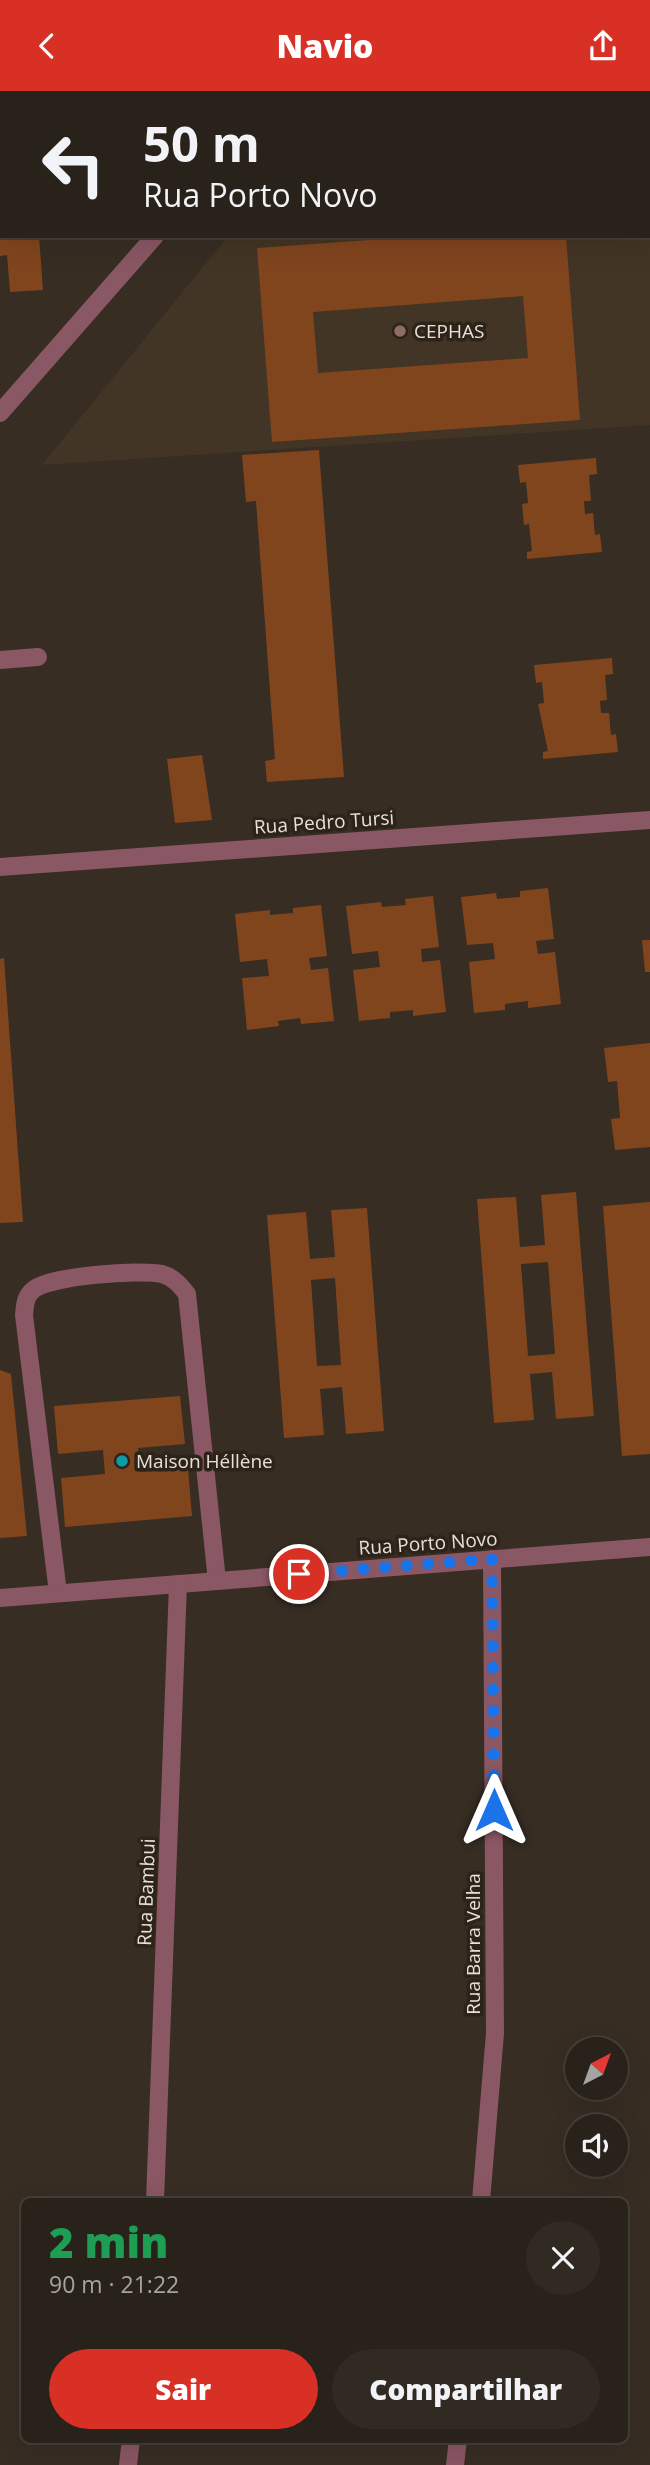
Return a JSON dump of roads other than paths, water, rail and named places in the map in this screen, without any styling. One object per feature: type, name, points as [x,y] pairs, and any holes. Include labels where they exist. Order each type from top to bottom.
[{"type":"street","points":[[0,413],[153,238]]},
{"type":"street","points":[[0,660],[38,657]]},
{"type":"street","name":"Rua Pedro Tursi","points":[[0,867],[650,820]]},
{"type":"street","points":[[58,1593],[24,1315],[26,1299],[34,1289],[49,1281],[118,1275],[161,1274],[178,1282],[187,1294],[217,1581]]},
{"type":"street","name":"Rua Porto Novo","points":[[0,1598],[650,1547]]},
{"type":"street","name":"Rua Barra Velha","points":[[481,2198],[495,2033],[492,1559]]},
{"type":"street","name":"Rua Bambui","points":[[155,2198],[178,1584]]},
{"type":"street","points":[[128,2465],[131,2443]]},
{"type":"street","points":[[455,2465],[458,2443]]},
{"type":"place","name":"CEPHAS","points":[[400,331]]},
{"type":"place","name":"Maison Héllène","points":[[122,1461]]}]
